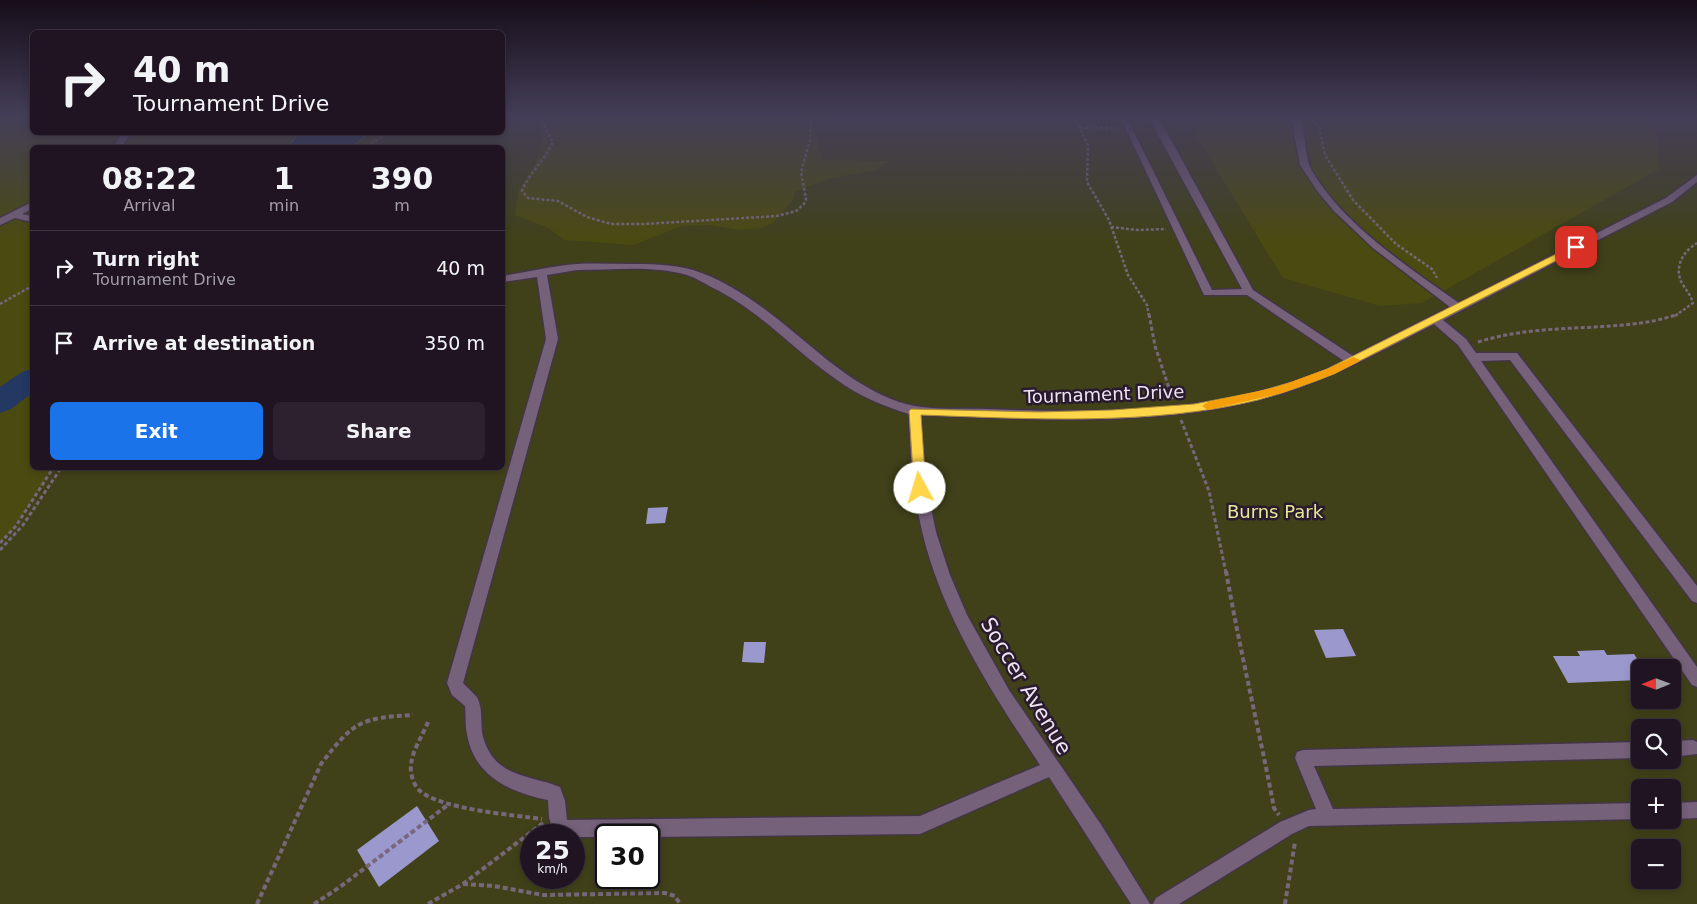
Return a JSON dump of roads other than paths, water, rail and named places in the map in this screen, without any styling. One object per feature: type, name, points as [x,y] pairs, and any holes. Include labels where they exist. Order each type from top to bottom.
[{"type":"street","points":[[1143,158],[1208,293],[1249,292]]},
{"type":"street","points":[[1176,158],[1249,292],[1352,361]]},
{"type":"street","points":[[1305,158],[1306,166],[1329,199],[1348,219],[1380,247],[1459,308]]},
{"type":"street","name":"Tournament Drive","points":[[505,278],[577,267],[649,267],[675,269],[691,273],[733,293],[764,314],[848,381],[889,403],[915,411],[1040,416],[1112,414],[1176,409],[1226,403],[1279,390],[1330,372],[1669,200],[1697,179]]},
{"type":"street","points":[[0,222],[30,206]]},
{"type":"street","points":[[15,215],[30,219]]},
{"type":"street","points":[[541,272],[552,340],[455,684],[457,690],[471,702],[474,735],[478,747],[484,758],[497,772],[509,782],[523,787],[554,793],[557,819],[560,826],[567,829],[920,825],[1051,768]]},
{"type":"street","points":[[1435,319],[1451,331],[1473,357],[1697,680]]},
{"type":"street","points":[[1473,357],[1513,356],[1697,598]]},
{"type":"street","name":"Soccer Avenue","points":[[915,411],[920,488],[938,562],[952,597],[987,671],[1100,838],[1141,904]]},
{"type":"street","points":[[1681,749],[1696,750]]},
{"type":"street","points":[[1327,816],[1303,758],[1631,750]]},
{"type":"street","points":[[1681,811],[1697,810]]},
{"type":"street","points":[[1162,904],[1286,828],[1309,818],[1327,816],[1631,811]]},
{"type":"waterway","points":[[0,402],[30,380]]},
{"type":"park label","name":"Burns Park","points":[[1275,511]]}]
